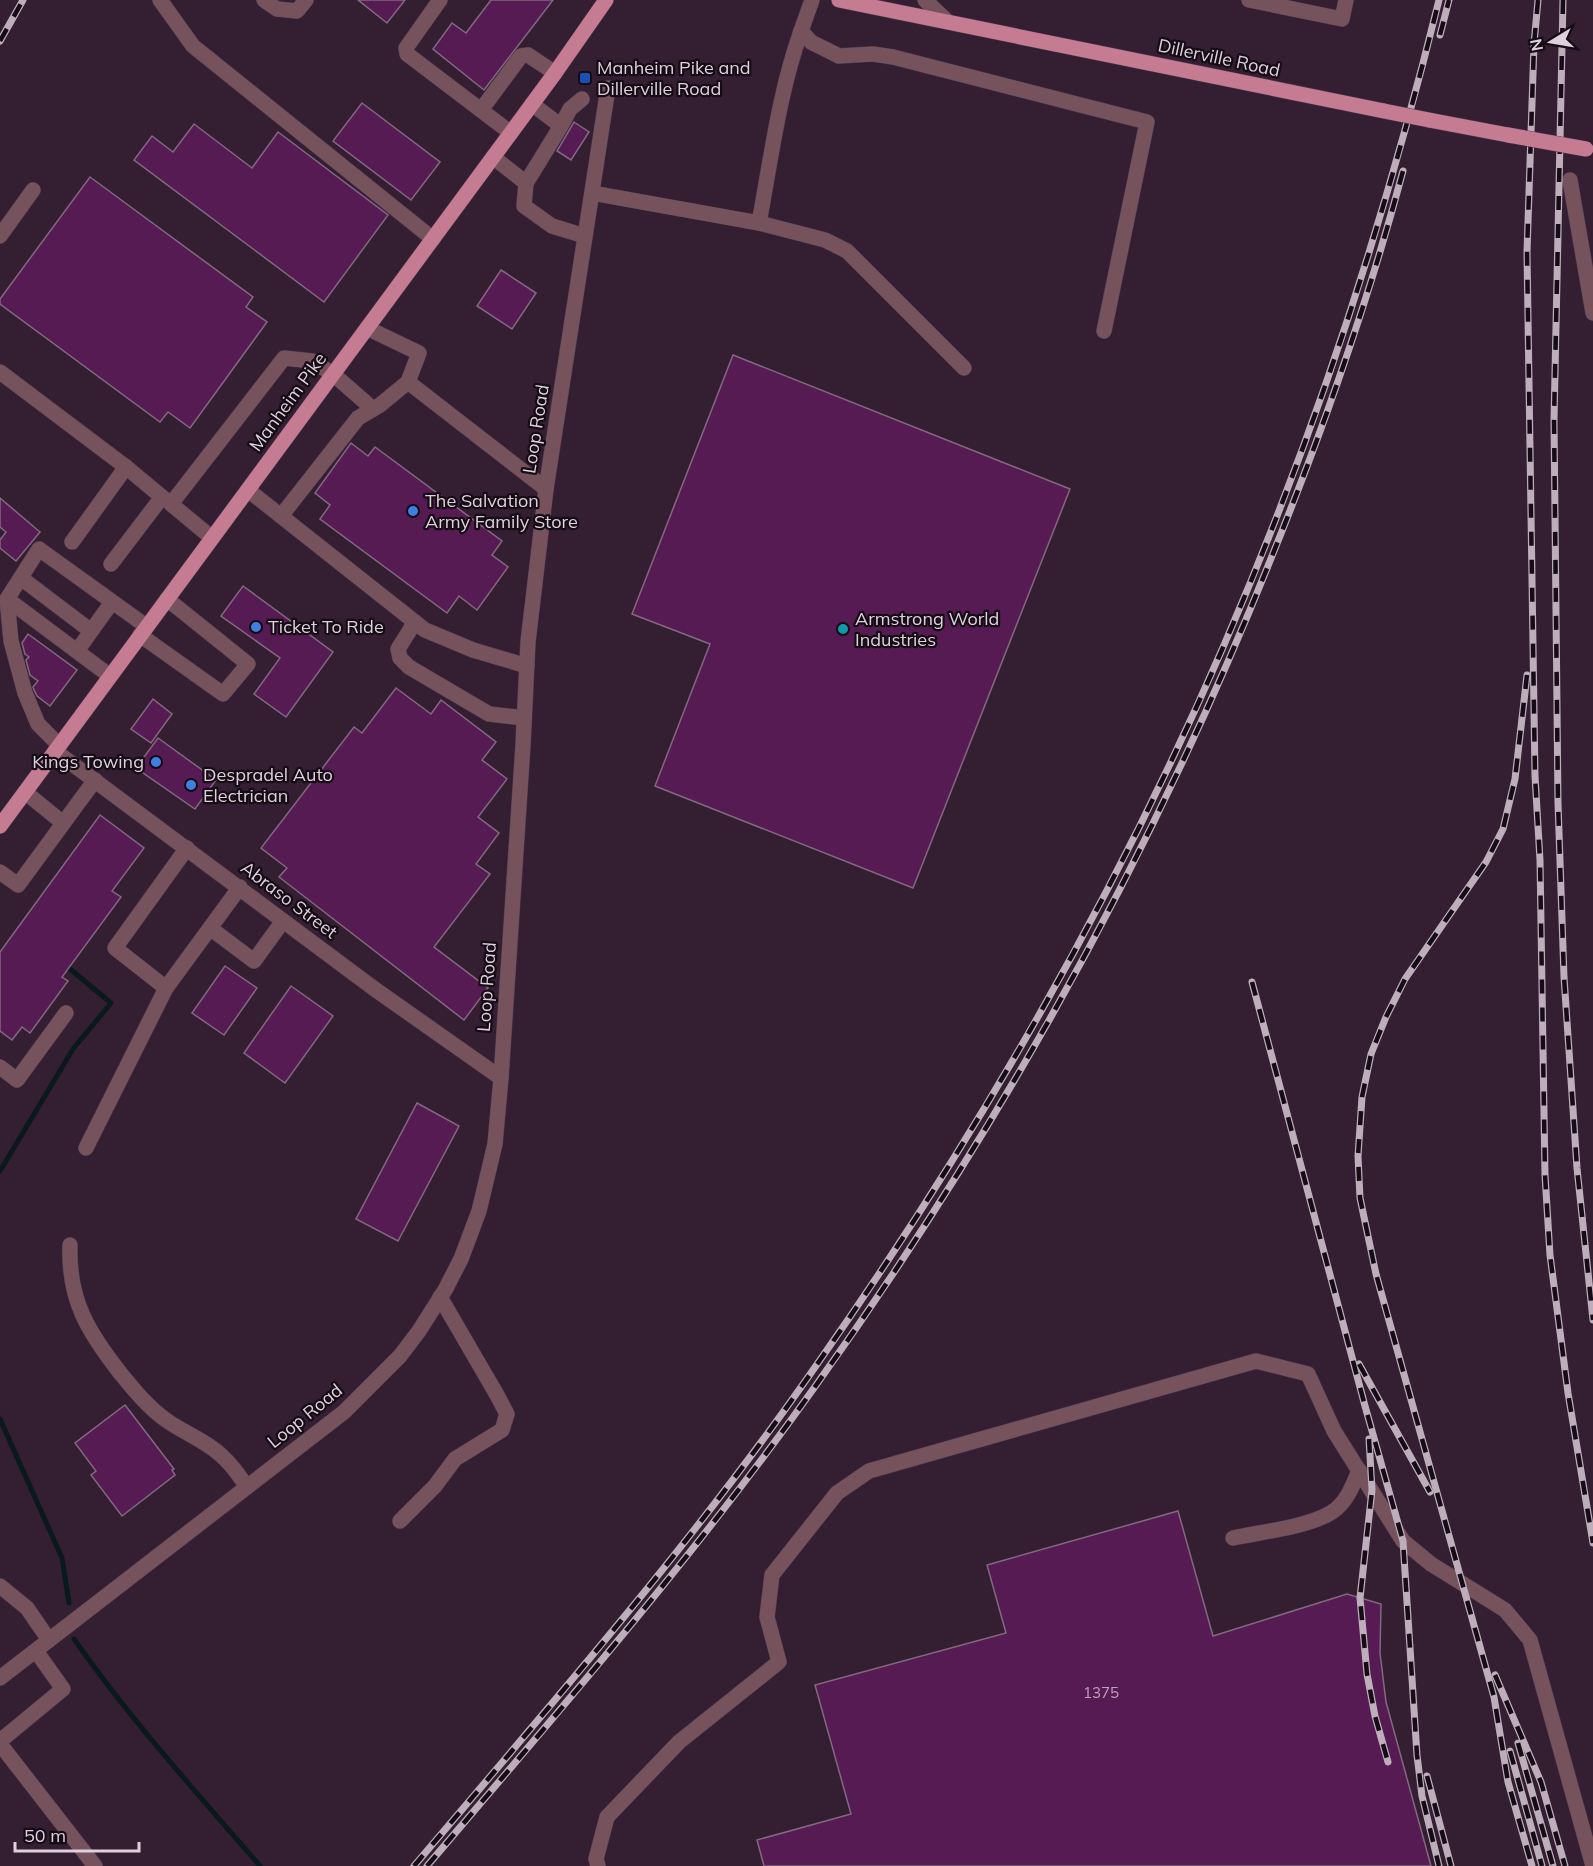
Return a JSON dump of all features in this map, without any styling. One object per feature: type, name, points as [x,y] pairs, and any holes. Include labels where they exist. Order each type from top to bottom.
[{"type":"main road","name":"Manheim Pike","points":[[0,826],[494,157],[606,0]]},
{"type":"main road","name":"Dillerville Road","points":[[839,0],[1384,111],[1589,150]]},
{"type":"street","points":[[160,0],[192,46],[433,239]]},
{"type":"street","points":[[264,0],[277,9],[297,10],[306,0]]},
{"type":"street","points":[[440,0],[406,48],[407,54],[511,133]]},
{"type":"street","points":[[759,223],[791,58],[812,0]]},
{"type":"street","points":[[925,0],[948,22]]},
{"type":"street","points":[[1249,0],[1300,5],[1342,19],[1346,0]]},
{"type":"street","points":[[801,32],[811,42],[839,56],[873,54],[893,57],[1147,122],[1104,331]]},
{"type":"street","points":[[481,110],[521,56],[528,55],[555,73]]},
{"type":"street","name":"Loop Road","points":[[0,1678],[344,1412],[400,1356],[419,1331],[460,1259],[479,1211],[495,1144],[501,1078],[528,642],[546,489],[608,88]]},
{"type":"street","points":[[582,99],[570,109],[526,183],[524,206],[552,226],[585,236]]},
{"type":"street","points":[[532,104],[561,126]]},
{"type":"street","points":[[494,157],[526,183]]},
{"type":"street","points":[[1570,180],[1593,313]]},
{"type":"street","points":[[0,236],[33,190]]},
{"type":"street","points":[[591,193],[759,223],[825,240],[847,251],[964,368]]},
{"type":"street","points":[[281,516],[358,418],[374,409],[408,382],[419,353],[367,328]]},
{"type":"street","points":[[111,564],[284,358],[312,361],[333,374],[374,409]]},
{"type":"street","points":[[0,372],[126,466],[212,538]]},
{"type":"street","points":[[408,382],[546,489]]},
{"type":"street","points":[[72,542],[126,466]]},
{"type":"street","points":[[248,489],[425,630],[474,650],[527,666]]},
{"type":"street","points":[[110,676],[8,599],[39,549],[112,602],[143,631],[223,694],[248,664],[167,599]]},
{"type":"street","points":[[21,578],[91,631]]},
{"type":"street","name":"Abraso Street","points":[[8,599],[11,641],[25,693],[38,724],[57,748],[94,780],[283,921],[501,1078]]},
{"type":"street","points":[[77,651],[112,602]]},
{"type":"street","points":[[415,622],[398,649],[400,658],[409,667],[489,714],[524,718]]},
{"type":"street","points":[[0,872],[18,885],[94,780]]},
{"type":"street","points":[[24,792],[63,823]]},
{"type":"street","points":[[166,988],[115,948],[187,848]]},
{"type":"street","points":[[86,1148],[166,988],[240,887]]},
{"type":"street","points":[[210,928],[254,961],[283,921]]},
{"type":"street","points":[[0,1067],[17,1080],[66,1012]]},
{"type":"street","points":[[69,1245],[69,1267],[74,1294],[87,1328],[113,1364],[139,1396],[166,1420],[223,1457],[247,1487]]},
{"type":"street","points":[[400,1521],[435,1486],[455,1459],[502,1430],[507,1414],[440,1297]]},
{"type":"street","points":[[598,1866],[596,1859],[607,1817],[679,1742],[779,1662],[767,1617],[772,1575],[837,1493],[869,1472],[1256,1360],[1308,1374],[1334,1431],[1403,1541],[1431,1564],[1504,1610],[1530,1640],[1593,1866]]},
{"type":"street","points":[[1233,1539],[1310,1522],[1332,1512],[1350,1493],[1359,1470]]},
{"type":"street","points":[[0,1586],[27,1608],[49,1640]]},
{"type":"street","points":[[36,1651],[63,1689],[0,1742],[95,1866]]},
{"type":"building","points":[[358,0],[405,0],[387,23]]},
{"type":"building","points":[[491,0],[553,0],[484,90],[433,49],[452,23],[466,33]]},
{"type":"building","points":[[362,103],[440,162],[411,200],[333,141]]},
{"type":"building","points":[[574,122],[589,132],[571,160],[557,151]]},
{"type":"building","points":[[194,124],[252,168],[278,132],[388,215],[324,302],[134,160],[152,136],[173,152]]},
{"type":"building","points":[[90,177],[253,297],[246,307],[267,322],[190,428],[168,412],[160,422],[0,304],[0,299]]},
{"type":"building","points":[[501,270],[536,293],[512,329],[477,306]]},
{"type":"building","name":"Armstrong World Industries","points":[[733,355],[1070,489],[913,888],[655,786],[710,644],[632,614]]},
{"type":"building","points":[[351,443],[368,456],[375,447],[502,541],[492,555],[508,567],[477,610],[459,596],[447,613],[320,519],[330,505],[315,493]]},
{"type":"building","points":[[0,498],[40,532],[16,561],[0,548],[0,540],[6,532],[0,527]]},
{"type":"building","points":[[243,586],[333,652],[286,717],[254,694],[280,658],[221,616]]},
{"type":"building","points":[[28,634],[77,670],[50,706],[37,696],[33,687],[38,681],[30,675],[26,660],[29,657],[25,654],[22,643]]},
{"type":"building","points":[[396,688],[431,714],[441,700],[496,742],[482,760],[507,779],[478,817],[499,833],[476,864],[490,874],[434,947],[488,988],[464,1020],[279,877],[287,868],[261,848],[354,727],[362,733]]},
{"type":"building","points":[[153,699],[172,714],[151,743],[131,729]]},
{"type":"building","points":[[158,738],[216,780],[195,809],[136,768]]},
{"type":"building","points":[[100,815],[144,848],[112,891],[121,897],[62,977],[68,981],[30,1033],[22,1027],[12,1040],[0,1031],[0,952]]},
{"type":"building","points":[[225,966],[257,988],[224,1035],[192,1013]]},
{"type":"building","points":[[291,986],[333,1016],[285,1083],[244,1053]]},
{"type":"building","points":[[417,1103],[459,1126],[398,1241],[356,1219]]},
{"type":"building","points":[[125,1405],[174,1469],[172,1470],[175,1475],[122,1516],[91,1475],[96,1471],[75,1443]]},
{"type":"building","points":[[1178,1511],[1213,1636],[1347,1594],[1381,1604],[1380,1653],[1386,1702],[1431,1866],[764,1866],[757,1840],[851,1814],[815,1685],[1006,1633],[987,1565]]},
{"type":"waterway","points":[[0,1171],[73,1049],[111,1003],[64,964]]},
{"type":"waterway","points":[[0,1419],[62,1558],[69,1603]]},
{"type":"waterway","points":[[74,1639],[141,1726],[260,1866]]},
{"type":"railway","points":[[0,41],[23,0]]},
{"type":"railway","points":[[414,1866],[623,1618],[773,1426],[888,1261],[953,1160],[1074,952],[1183,737],[1232,627],[1277,516],[1324,389],[1367,260],[1405,131],[1439,0]]},
{"type":"railway","points":[[1440,35],[1449,0]]},
{"type":"railway","points":[[1538,0],[1534,44],[1527,252],[1535,776],[1540,860],[1545,1175],[1550,1255],[1568,1393],[1593,1543]]},
{"type":"railway","points":[[1563,0],[1554,420],[1558,803],[1564,977],[1577,1168],[1593,1320]]},
{"type":"railway","points":[[427,1866],[626,1631],[769,1450],[882,1290],[947,1191],[1009,1089],[1124,881],[1177,774],[1226,666],[1272,556],[1327,413],[1360,317],[1403,171]]},
{"type":"railway","points":[[1527,675],[1515,779],[1503,829],[1486,862],[1405,979],[1386,1017],[1371,1054],[1362,1097],[1358,1156],[1360,1198],[1376,1274],[1494,1697],[1508,1782],[1532,1866]]},
{"type":"railway","points":[[1252,982],[1403,1541],[1417,1755],[1422,1796],[1439,1866]]},
{"type":"railway","points":[[1359,1364],[1430,1492]]},
{"type":"railway","points":[[1369,1439],[1372,1490],[1360,1598],[1367,1674],[1375,1716],[1388,1762]]},
{"type":"railway","points":[[1495,1675],[1541,1782],[1565,1866]]},
{"type":"railway","points":[[1518,1743],[1553,1866]]},
{"type":"railway","points":[[1510,1751],[1542,1866]]},
{"type":"railway","points":[[1427,1776],[1451,1866]]},
{"type":"place","name":"Manheim Pike and Dillerville Road","points":[[585,78]]},
{"type":"place","name":"The Salvation Army Family Store","points":[[413,511]]},
{"type":"place","name":"Ticket To Ride","points":[[256,627]]},
{"type":"place","name":"Armstrong World Industries","points":[[843,629]]},
{"type":"place","name":"Kings Towing","points":[[156,762]]},
{"type":"place","name":"Despradel Auto Electrician","points":[[191,785]]}]
